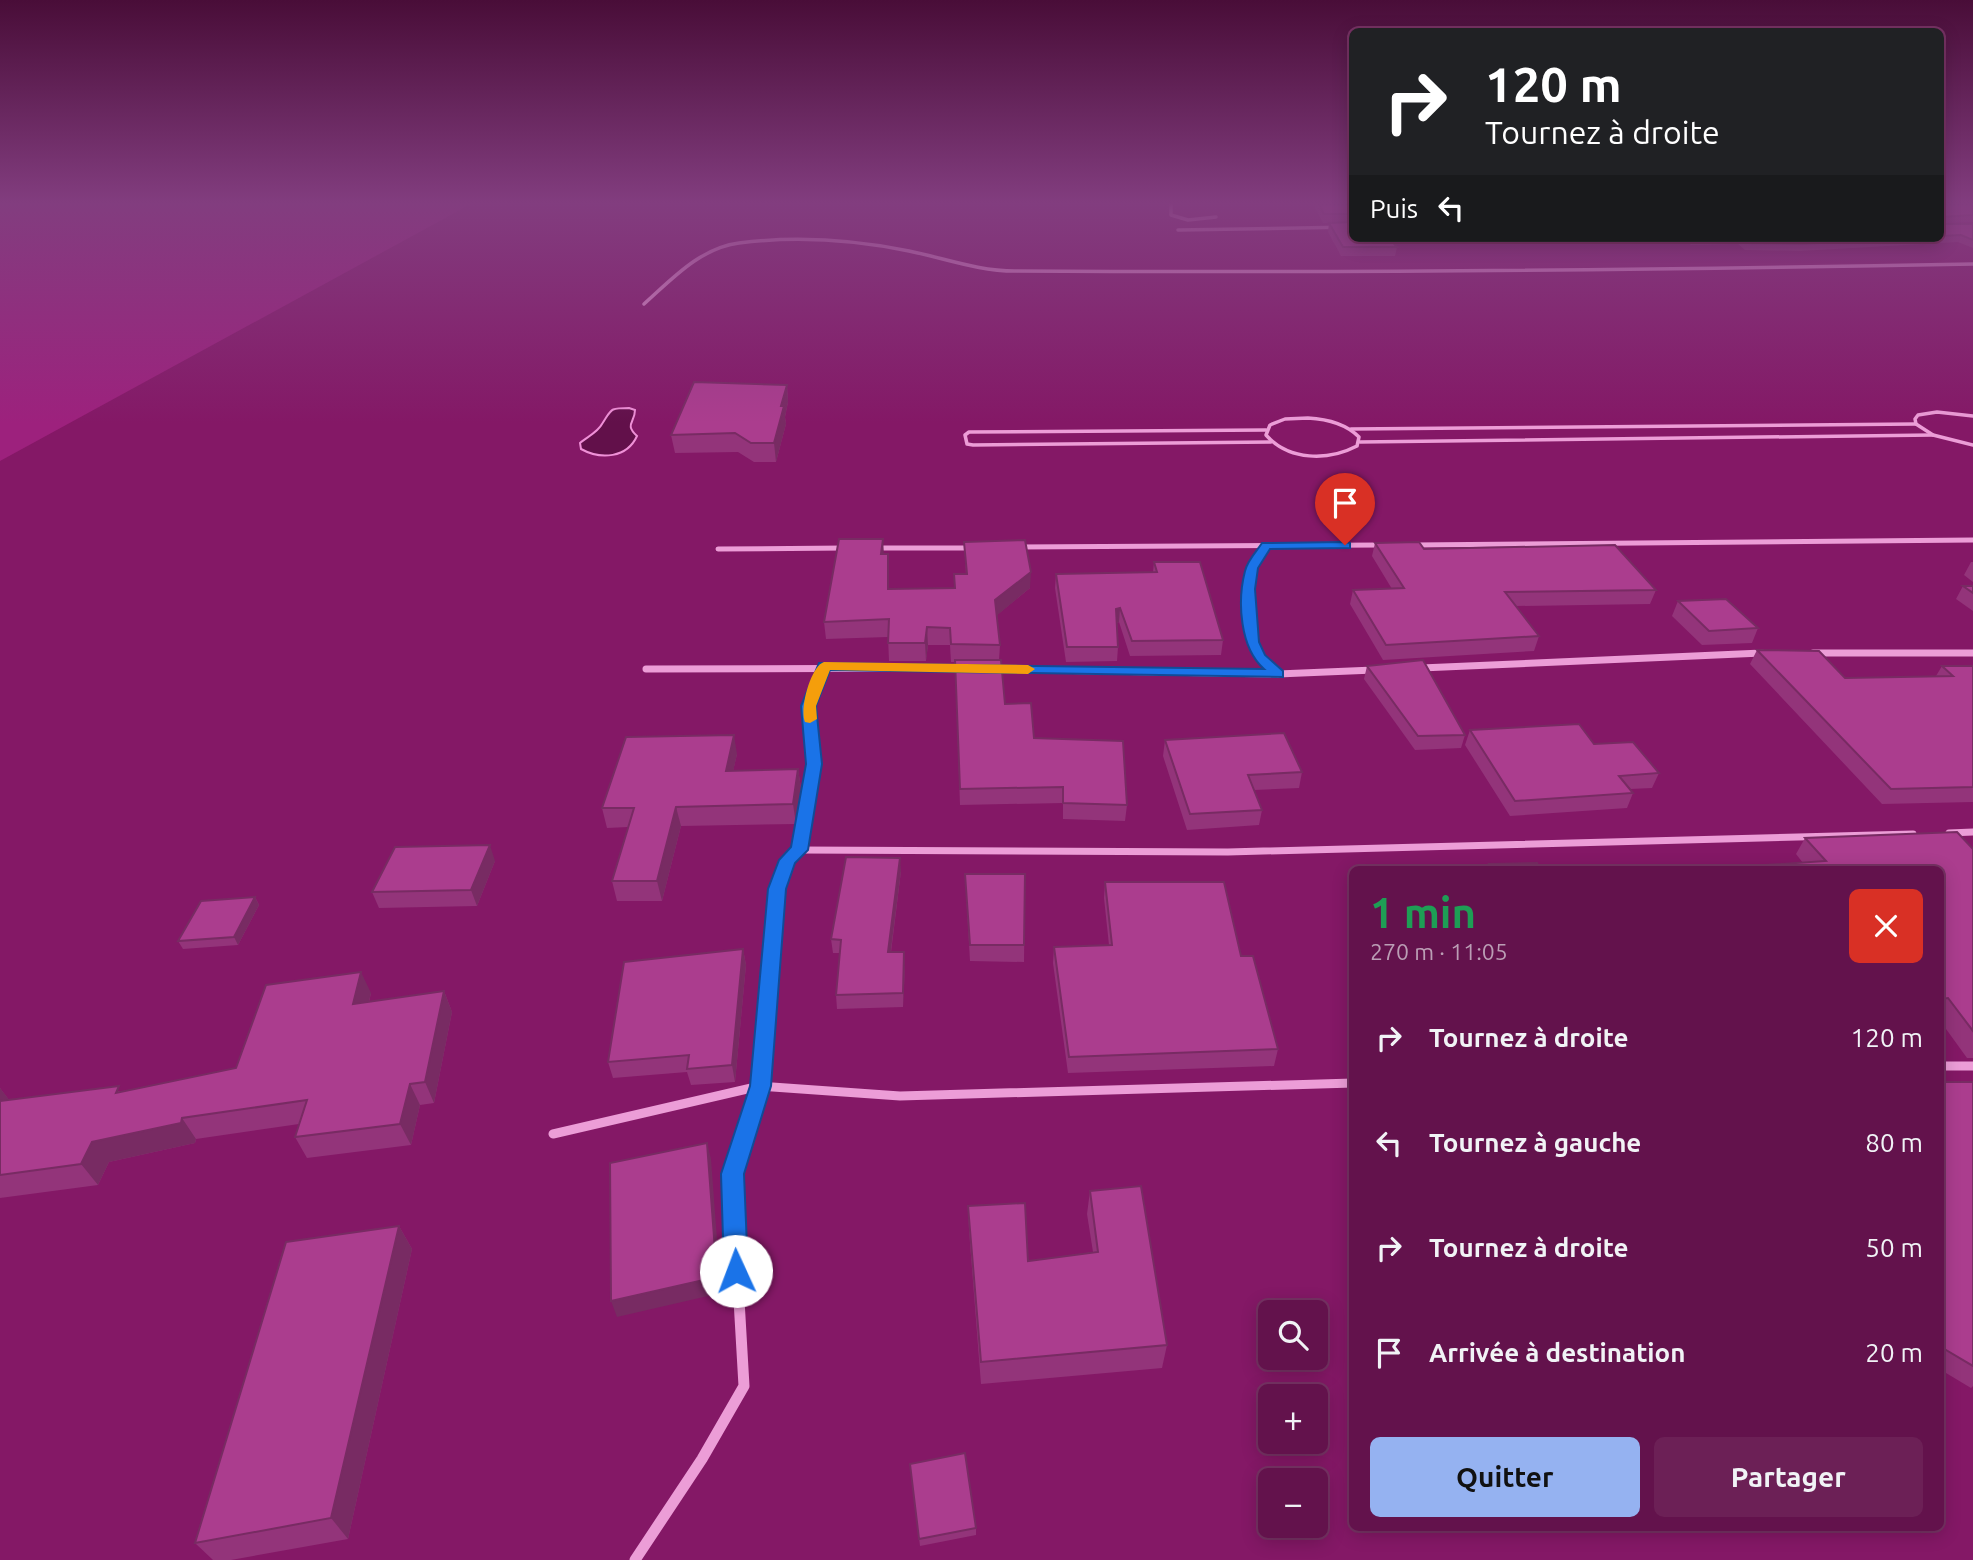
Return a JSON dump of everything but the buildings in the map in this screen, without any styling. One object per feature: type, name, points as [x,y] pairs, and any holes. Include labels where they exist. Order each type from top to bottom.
[{"type":"street","points":[[643,304],[678,277]]},
{"type":"street","points":[[1402,545],[1973,540]]},
{"type":"street","points":[[1003,547],[1388,545]]},
{"type":"street","points":[[1266,546],[1251,568],[1248,589],[1252,642],[1259,657],[1278,674]]},
{"type":"street","points":[[718,549],[854,548]]},
{"type":"street","points":[[867,548],[975,548]]},
{"type":"street","points":[[1412,668],[1776,652]]},
{"type":"street","points":[[1802,653],[1973,653]]},
{"type":"street","points":[[646,669],[824,666],[976,668]]},
{"type":"street","points":[[800,850],[814,764],[809,706],[824,666]]},
{"type":"street","points":[[989,669],[1278,674],[1385,669]]},
{"type":"street","points":[[1945,833],[1973,832]]},
{"type":"street","points":[[635,1560],[702,1459],[744,1386],[732,1174],[760,1086],[777,889],[788,860],[800,850],[1242,852],[1917,833]]},
{"type":"street","points":[[1944,1066],[1973,1066]]},
{"type":"street","points":[[553,1134],[760,1086],[900,1096],[1349,1083]]},
{"type":"lane","points":[[1916,424],[1918,415],[1925,413],[1973,416]]},
{"type":"lane","points":[[1933,435],[1916,424],[1350,429],[1331,421],[1296,418],[1276,422],[1266,430],[969,432],[965,435],[967,444],[973,445],[1271,442],[1294,452],[1320,456],[1352,450],[1360,442],[1933,435],[1973,445]]},
{"type":"lane","points":[[1350,429],[1360,442]]},
{"type":"lane","points":[[1266,430],[1271,442]]},
{"type":"shaded area","points":[[0,277],[338,277],[0,461]]},
{"type":"shaded area","points":[[612,410],[635,410],[631,429],[637,436],[627,449],[605,456],[581,449],[580,443],[598,430]]},
{"type":"slow traffic","points":[[810,719],[809,706],[824,666],[1028,669]]},
{"type":"route","points":[[736,1271],[732,1174],[760,1086],[777,889],[788,860],[800,850],[814,764],[809,706],[824,666],[1278,674],[1259,657],[1252,642],[1248,589],[1251,568],[1266,546],[1345,545]]}]
